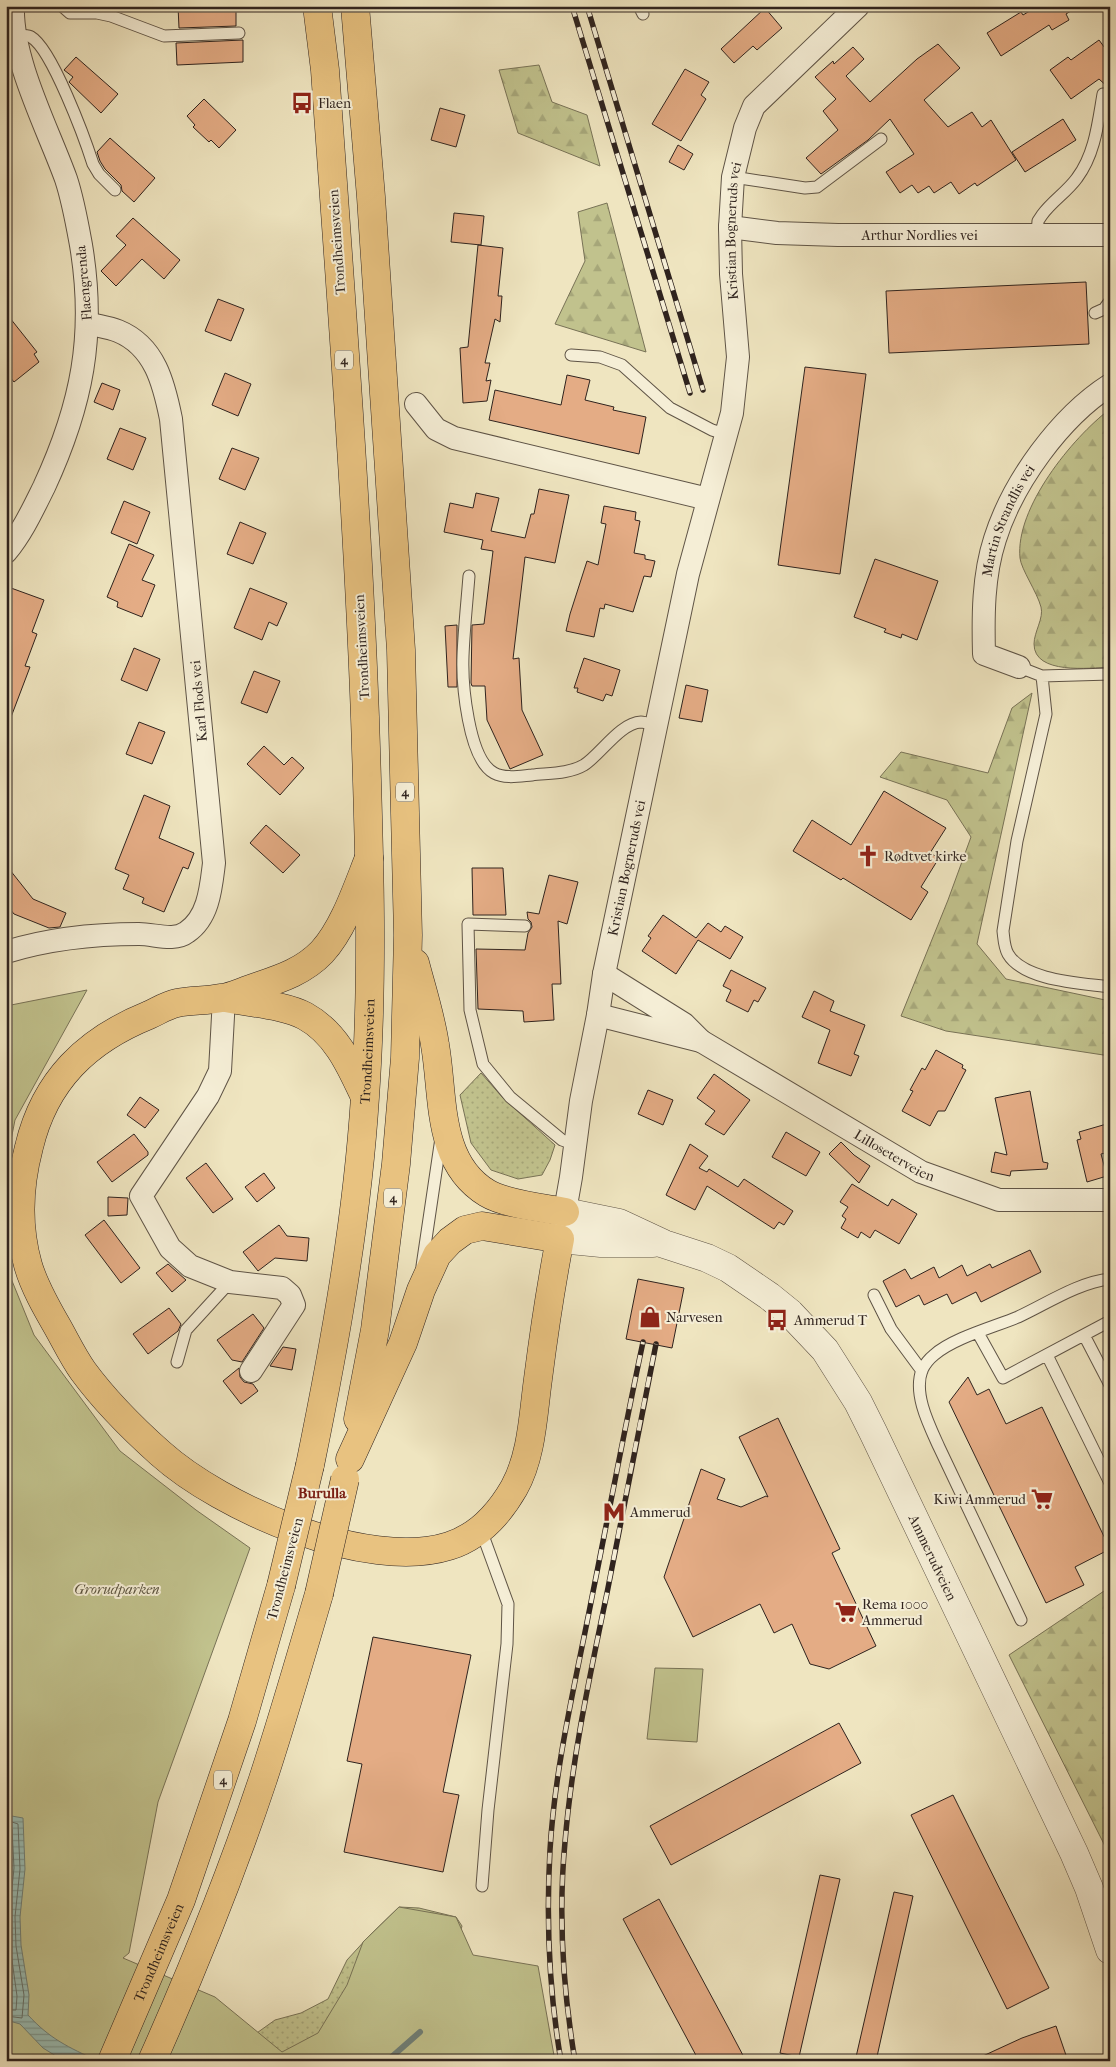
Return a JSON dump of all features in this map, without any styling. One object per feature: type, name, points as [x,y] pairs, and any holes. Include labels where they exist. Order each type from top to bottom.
[{"type":"highway","name":"Trondheimsveien","points":[[112,2061],[181,1900],[226,1770],[258,1667],[281,1586],[310,1466],[346,1278],[352,1232],[365,1097],[370,950],[369,858],[363,653],[326,70],[317,6]]},
{"type":"highway","name":"4","points":[[152,2061],[222,1893],[263,1780],[319,1594],[348,1469],[375,1330],[396,1164],[405,1058],[408,935],[401,650],[372,206],[355,6]]},
{"type":"highway","points":[[348,1469],[403,1343],[421,1290],[437,1255],[450,1241],[465,1230],[482,1226],[560,1239],[528,1450],[515,1486],[481,1530],[452,1546],[420,1553],[383,1551],[319,1539],[258,1515],[206,1486],[162,1456],[117,1412],[82,1370],[47,1309],[28,1265],[20,1222],[22,1184],[29,1146],[38,1115],[59,1078],[82,1053],[110,1033],[176,1003],[224,998],[286,977],[300,970],[322,952],[330,940],[369,858]]},
{"type":"highway","points":[[408,935],[435,1043],[443,1117],[448,1141],[457,1161],[467,1176],[489,1194],[503,1200],[565,1212]]},
{"type":"highway","points":[[224,998],[290,1011],[304,1016],[321,1027],[340,1049],[365,1097]]},
{"type":"street","name":"Flaengrenda","points":[[6,552],[33,510],[66,435],[82,375],[86,350],[87,323],[84,264],[74,207],[57,154],[32,94],[16,36],[13,6]]},
{"type":"street","name":"Kristian Bogneruds vei","points":[[560,1239],[576,1145],[581,1101],[604,974],[688,574],[708,499],[728,435],[732,413],[738,357],[730,274],[730,227],[734,177],[745,128],[754,106],[858,6]]},
{"type":"street","name":"Arthur Nordlies vei","points":[[730,227],[777,233],[838,235],[1110,234]]},
{"type":"street","name":"Karl Flods vei","points":[[6,952],[95,936],[144,934],[179,936],[195,926],[201,917],[212,885],[214,863],[199,695],[171,419],[165,388],[159,370],[132,339],[117,330],[87,323]]},
{"type":"street","name":"Martin Strandlis vei","points":[[1019,667],[984,654],[985,591],[995,540],[1004,516],[1020,486],[1058,429],[1074,411],[1110,385]]},
{"type":"street","points":[[416,404],[436,429],[454,438],[708,499]]},
{"type":"street","name":"Lilloseterveien","points":[[604,974],[684,1024],[702,1041],[921,1172],[999,1200],[1110,1200]]},
{"type":"street","points":[[224,998],[220,1071],[208,1096],[142,1196],[170,1248],[190,1266],[230,1282],[282,1288],[290,1295],[294,1305],[251,1371]]},
{"type":"street","name":"Lilloseterveien","points":[[598,1015],[702,1041]]},
{"type":"street","name":"Ammerudveien","points":[[565,1212],[619,1223],[664,1244],[707,1258],[728,1268],[769,1296],[808,1330],[825,1350],[842,1376],[873,1432],[915,1518],[1074,1853],[1092,1896],[1110,1950]]},
{"type":"street","name":"Ammerudveien","points":[[560,1239],[601,1243],[664,1244]]},
{"type":"lane","points":[[62,6],[70,13],[111,11],[153,34],[164,36],[240,33]]},
{"type":"lane","points":[[16,36],[28,35],[36,42],[64,90],[86,141],[93,164],[99,174],[115,190]]},
{"type":"lane","points":[[1037,234],[1038,221],[1042,215],[1076,180],[1090,155],[1103,94]]},
{"type":"lane","points":[[734,177],[805,188],[817,187],[881,139]]},
{"type":"lane","points":[[1095,313],[1104,309],[1110,301]]},
{"type":"lane","points":[[571,354],[600,357],[622,365],[670,408],[712,430],[728,435]]},
{"type":"lane","points":[[469,576],[463,657],[466,700],[472,737],[479,756],[490,770],[496,774],[520,776],[571,770],[583,766],[623,730],[633,724],[641,722],[656,726]]},
{"type":"lane","points":[[1019,667],[1042,676],[1110,674]]},
{"type":"lane","points":[[1042,676],[1046,714],[1018,841],[1004,931],[1005,946],[1014,961],[1037,974],[1110,987]]},
{"type":"lane","points":[[524,926],[468,924],[470,1010],[483,1064],[510,1097],[562,1140],[576,1145]]},
{"type":"lane","points":[[421,1290],[424,1246],[443,1117]]},
{"type":"lane","points":[[1021,1620],[928,1424],[920,1394],[919,1382],[922,1371],[934,1355],[948,1346],[1076,1289],[1110,1279]]},
{"type":"lane","points":[[177,1362],[186,1330],[230,1282]]},
{"type":"lane","points":[[874,1295],[891,1329],[922,1371]]},
{"type":"lane","points":[[978,1333],[1003,1378],[1110,1321]]},
{"type":"lane","points":[[1084,1335],[1110,1385]]},
{"type":"lane","points":[[1047,1355],[1110,1484]]},
{"type":"lane","points":[[481,1530],[508,1604],[507,1644],[488,1810],[482,1886]]},
{"type":"green space","points":[[539,65],[552,102],[587,115],[600,166],[518,133],[499,70]]},
{"type":"green space","points":[[607,203],[646,352],[555,324],[585,261],[578,212]]},
{"type":"green space","points":[[1110,409],[1110,667],[1064,668],[1043,661],[1036,654],[1034,639],[1042,611],[1021,563],[1021,538],[1036,497],[1049,476],[1079,437]]},
{"type":"green space","points":[[1032,693],[977,944],[1006,979],[1110,1001],[1110,1056],[946,1031],[901,1016],[948,900],[971,837],[947,800],[880,777],[901,752],[988,773],[1012,708]]},
{"type":"green space","points":[[87,990],[15,1120],[6,1165],[6,1006]]},
{"type":"green space","points":[[481,1073],[503,1098],[555,1145],[542,1175],[518,1179],[491,1170],[471,1143],[460,1095]]},
{"type":"green space","name":"Grorudparken","points":[[6,1266],[34,1335],[120,1451],[196,1510],[250,1548],[158,1802],[129,1953],[123,1958],[215,1997],[282,2052],[318,2033],[347,1985],[363,1942],[399,1907],[456,1917],[473,1955],[538,1966],[555,2061],[6,2061]]},
{"type":"green space","points":[[1110,1587],[1110,1856],[1009,1655]]},
{"type":"green space","points":[[655,1668],[703,1669],[697,1742],[647,1739]]},
{"type":"green space","points":[[399,1907],[419,1908],[456,1917],[462,1926],[458,1941],[350,2061],[236,2061],[254,2035],[275,2020],[301,2013],[328,1999],[347,1960]]},
{"type":"water","points":[[6,1815],[23,1818],[25,1869],[20,1917],[21,1945],[29,1995],[28,2015],[60,2042],[98,2061],[64,2061],[43,2048],[20,2024],[6,2020]]},
{"type":"building","points":[[178,6],[236,6],[236,26],[179,28]]},
{"type":"building","points":[[1038,6],[1079,6],[1066,14],[1069,20],[1052,30],[1049,25],[1001,56],[987,33],[1021,12],[1023,15]]},
{"type":"building","points":[[765,8],[782,28],[757,50],[753,46],[734,63],[721,49]]},
{"type":"building","points":[[243,40],[243,62],[177,65],[176,43]]},
{"type":"building","points":[[1099,40],[1110,55],[1110,89],[1099,79],[1071,99],[1050,70],[1068,57],[1071,60]]},
{"type":"building","points":[[938,44],[960,68],[924,100],[948,127],[972,112],[982,127],[991,120],[1016,160],[977,186],[975,183],[959,194],[951,182],[934,193],[929,186],[918,193],[912,185],[900,193],[886,172],[914,154],[890,119],[868,140],[821,174],[806,158],[838,130],[823,111],[836,99],[815,77],[833,61],[834,64],[853,47],[864,59],[846,76],[870,102],[917,59]]},
{"type":"building","points":[[76,57],[118,94],[101,113],[69,82],[73,77],[64,70]]},
{"type":"building","points":[[685,69],[709,82],[701,95],[706,99],[681,141],[652,124]]},
{"type":"building","points":[[204,99],[236,130],[219,148],[211,140],[209,142],[193,127],[195,125],[187,116]]},
{"type":"building","points":[[440,108],[465,115],[456,147],[431,140]]},
{"type":"building","points":[[1063,119],[1076,140],[1025,172],[1012,152]]},
{"type":"building","points":[[110,138],[155,178],[134,202],[122,191],[121,185],[105,169],[100,161],[97,152]]},
{"type":"building","points":[[678,145],[693,154],[684,170],[669,162]]},
{"type":"building","points":[[454,213],[484,216],[481,245],[451,242]]},
{"type":"building","points":[[133,218],[180,260],[164,279],[142,259],[116,286],[101,271],[126,245],[116,236]]},
{"type":"building","points":[[478,245],[503,248],[498,296],[502,296],[500,322],[495,319],[485,363],[490,363],[486,381],[491,380],[487,401],[463,403],[460,348],[468,347]]},
{"type":"building","points":[[1086,282],[1089,344],[889,353],[886,291]]},
{"type":"building","points":[[218,299],[244,309],[231,341],[205,331]]},
{"type":"building","points":[[6,313],[37,352],[34,354],[39,362],[14,382],[6,372]]},
{"type":"building","points":[[805,367],[866,374],[840,574],[778,565]]},
{"type":"building","points":[[225,373],[251,384],[238,416],[212,405]]},
{"type":"building","points":[[567,375],[590,380],[585,400],[614,407],[613,410],[646,417],[639,454],[489,420],[495,390],[561,405]]},
{"type":"building","points":[[102,383],[120,390],[113,410],[94,402]]},
{"type":"building","points":[[120,428],[146,438],[133,470],[107,459]]},
{"type":"building","points":[[232,448],[259,458],[245,490],[219,479]]},
{"type":"building","points":[[539,489],[569,495],[555,563],[525,557],[513,659],[519,658],[522,710],[543,755],[510,769],[487,720],[485,686],[472,686],[471,683],[472,625],[484,624],[493,551],[481,549],[483,540],[444,532],[450,503],[473,508],[476,493],[499,498],[491,531],[525,538],[531,514],[534,514]]},
{"type":"building","points":[[124,501],[150,512],[137,544],[111,533]]},
{"type":"building","points":[[604,506],[636,512],[635,520],[640,521],[634,553],[645,555],[645,559],[655,561],[651,577],[644,576],[633,612],[605,604],[604,609],[600,608],[594,637],[566,631],[587,561],[598,565],[606,524],[601,523]]},
{"type":"building","points":[[240,522],[266,533],[253,564],[227,554]]},
{"type":"building","points":[[129,544],[154,555],[142,580],[155,585],[142,617],[117,607],[118,602],[107,597]]},
{"type":"building","points":[[875,559],[938,581],[917,640],[902,634],[901,638],[884,632],[886,629],[854,617]]},
{"type":"building","points":[[11,588],[44,600],[32,632],[37,634],[25,666],[30,667],[8,725],[6,725],[6,601]]},
{"type":"building","points":[[250,588],[287,603],[277,626],[269,622],[262,640],[234,628]]},
{"type":"building","points":[[457,625],[457,687],[448,687],[445,626]]},
{"type":"building","points":[[134,648],[160,659],[147,691],[121,680]]},
{"type":"building","points":[[584,658],[620,670],[612,696],[606,694],[603,701],[577,692],[578,688],[574,688]]},
{"type":"building","points":[[254,671],[280,681],[267,713],[241,703]]},
{"type":"building","points":[[686,685],[708,690],[702,722],[679,718]]},
{"type":"building","points":[[139,722],[165,732],[152,764],[126,754]]},
{"type":"building","points":[[264,746],[284,765],[292,757],[304,768],[280,795],[247,764]]},
{"type":"building","name":"Rødtvet kirke","points":[[884,791],[946,828],[930,853],[939,858],[921,887],[928,892],[911,920],[843,878],[841,880],[793,851],[812,820],[851,845]]},
{"type":"building","points":[[144,795],[170,806],[159,838],[194,853],[188,869],[183,867],[164,912],[142,903],[144,898],[123,889],[129,875],[115,869]]},
{"type":"building","points":[[266,825],[300,855],[283,873],[250,843]]},
{"type":"building","points":[[6,865],[33,899],[66,913],[60,927],[49,928],[14,914],[6,904]]},
{"type":"building","points":[[472,868],[503,868],[506,915],[473,915]]},
{"type":"building","points":[[549,875],[578,882],[567,924],[558,921],[561,984],[552,984],[554,1020],[524,1022],[523,1011],[478,1009],[476,949],[525,950],[528,933],[532,927],[527,912],[539,914]]},
{"type":"building","points":[[663,915],[696,938],[708,923],[721,932],[725,926],[743,937],[730,959],[698,940],[676,974],[642,951],[651,938],[648,936]]},
{"type":"building","points":[[731,970],[766,988],[758,1002],[754,1000],[748,1012],[726,1001],[731,990],[723,986]]},
{"type":"building","points":[[814,991],[834,1001],[830,1011],[865,1025],[854,1054],[859,1056],[851,1076],[818,1063],[830,1030],[802,1017]]},
{"type":"building","points":[[936,1050],[963,1065],[962,1068],[966,1070],[945,1111],[938,1111],[930,1126],[902,1111],[913,1091],[910,1090],[922,1068],[925,1070]]},
{"type":"building","points":[[714,1074],[750,1100],[724,1135],[705,1124],[715,1111],[697,1098]]},
{"type":"building","points":[[648,1090],[673,1100],[663,1125],[638,1114]]},
{"type":"building","points":[[1030,1091],[1043,1162],[1048,1163],[1047,1169],[1011,1171],[1010,1176],[991,1172],[995,1152],[1007,1155],[995,1098]]},
{"type":"building","points":[[140,1097],[159,1110],[145,1128],[127,1115]]},
{"type":"building","points":[[1110,1123],[1110,1152],[1101,1154],[1107,1176],[1087,1182],[1077,1140],[1081,1139],[1079,1132]]},
{"type":"building","points":[[786,1132],[820,1152],[806,1176],[772,1157]]},
{"type":"building","points":[[134,1134],[148,1152],[148,1155],[112,1182],[97,1162]]},
{"type":"building","points":[[841,1142],[854,1155],[870,1166],[859,1183],[829,1154]]},
{"type":"building","points":[[690,1144],[708,1156],[699,1168],[707,1172],[709,1169],[738,1187],[744,1179],[793,1211],[784,1225],[779,1222],[774,1229],[707,1186],[695,1210],[666,1195]]},
{"type":"building","points":[[206,1163],[233,1199],[213,1213],[186,1178]]},
{"type":"building","points":[[264,1173],[275,1188],[257,1202],[245,1187]]},
{"type":"building","points":[[852,1184],[888,1206],[892,1199],[917,1214],[899,1244],[875,1230],[870,1238],[861,1232],[858,1238],[841,1228],[846,1219],[842,1216],[848,1207],[840,1202]]},
{"type":"building","points":[[108,1197],[128,1198],[127,1215],[108,1216]]},
{"type":"building","points":[[104,1220],[140,1268],[121,1283],[85,1235]]},
{"type":"building","points":[[279,1225],[287,1236],[309,1238],[307,1261],[275,1258],[258,1271],[243,1252]]},
{"type":"building","points":[[1030,1250],[1041,1272],[981,1302],[976,1292],[952,1304],[947,1294],[924,1305],[919,1295],[896,1307],[883,1281],[905,1269],[911,1279],[934,1267],[939,1278],[962,1265],[967,1276],[990,1264],[992,1268]]},
{"type":"building","points":[[168,1264],[186,1280],[172,1292],[156,1273]]},
{"type":"building","points":[[638,1279],[684,1288],[672,1348],[626,1339]]},
{"type":"building","points":[[169,1308],[181,1324],[178,1331],[148,1354],[133,1334]]},
{"type":"building","points":[[253,1314],[264,1328],[242,1362],[232,1360],[217,1340]]},
{"type":"building","points":[[283,1347],[296,1349],[292,1370],[270,1366]]},
{"type":"building","points":[[239,1368],[240,1377],[244,1382],[253,1384],[258,1391],[241,1404],[223,1381]]},
{"type":"building","points":[[968,1377],[977,1395],[989,1389],[1006,1424],[1042,1407],[1110,1549],[1075,1567],[1084,1585],[1046,1603],[949,1402]]},
{"type":"building","points":[[778,1418],[840,1549],[832,1553],[876,1646],[829,1669],[810,1664],[792,1624],[774,1633],[760,1604],[693,1637],[664,1577],[701,1469],[725,1479],[717,1499],[741,1507],[766,1496],[768,1497],[739,1437]]},
{"type":"building","points":[[373,1637],[471,1655],[443,1792],[459,1795],[443,1872],[344,1852],[362,1764],[347,1761]]},
{"type":"building","points":[[839,1723],[861,1763],[671,1865],[650,1826]]},
{"type":"building","points":[[953,1795],[1049,1988],[1007,2009],[911,1815]]},
{"type":"building","points":[[820,1875],[840,1879],[799,2057],[780,2053]]},
{"type":"building","points":[[894,1892],[913,1896],[876,2061],[873,2061],[856,2057]]},
{"type":"building","points":[[659,1899],[746,2061],[699,2061],[623,1919]]},
{"type":"building","points":[[1056,2026],[1068,2061],[972,2061],[1022,2038]]},
{"type":"waterway","points":[[387,2061],[420,2032]]},
{"type":"railway","points":[[572,6],[690,393]]},
{"type":"railway","points":[[587,6],[703,390]]},
{"type":"railway","points":[[561,2061],[551,1982],[549,1930],[550,1850],[556,1786],[643,1342]]},
{"type":"railway","points":[[575,2061],[567,2007],[562,1924],[563,1869],[568,1811],[588,1686],[656,1344]]},
{"type":"place","name":"Flaen","points":[[302,103]]},
{"type":"place","name":"Rødtvet kirke","points":[[868,856]]},
{"type":"place","name":"Narvesen","points":[[650,1317]]},
{"type":"place","name":"Ammerud T","points":[[777,1320]]},
{"type":"place","name":"Kiwi Ammerud","points":[[1042,1499]]},
{"type":"place","name":"Ammerud","points":[[614,1512]]},
{"type":"place","name":"Rema 1000 Ammerud","points":[[846,1612]]},
{"type":"district","name":"Burulla","points":[[322,1493]]}]
